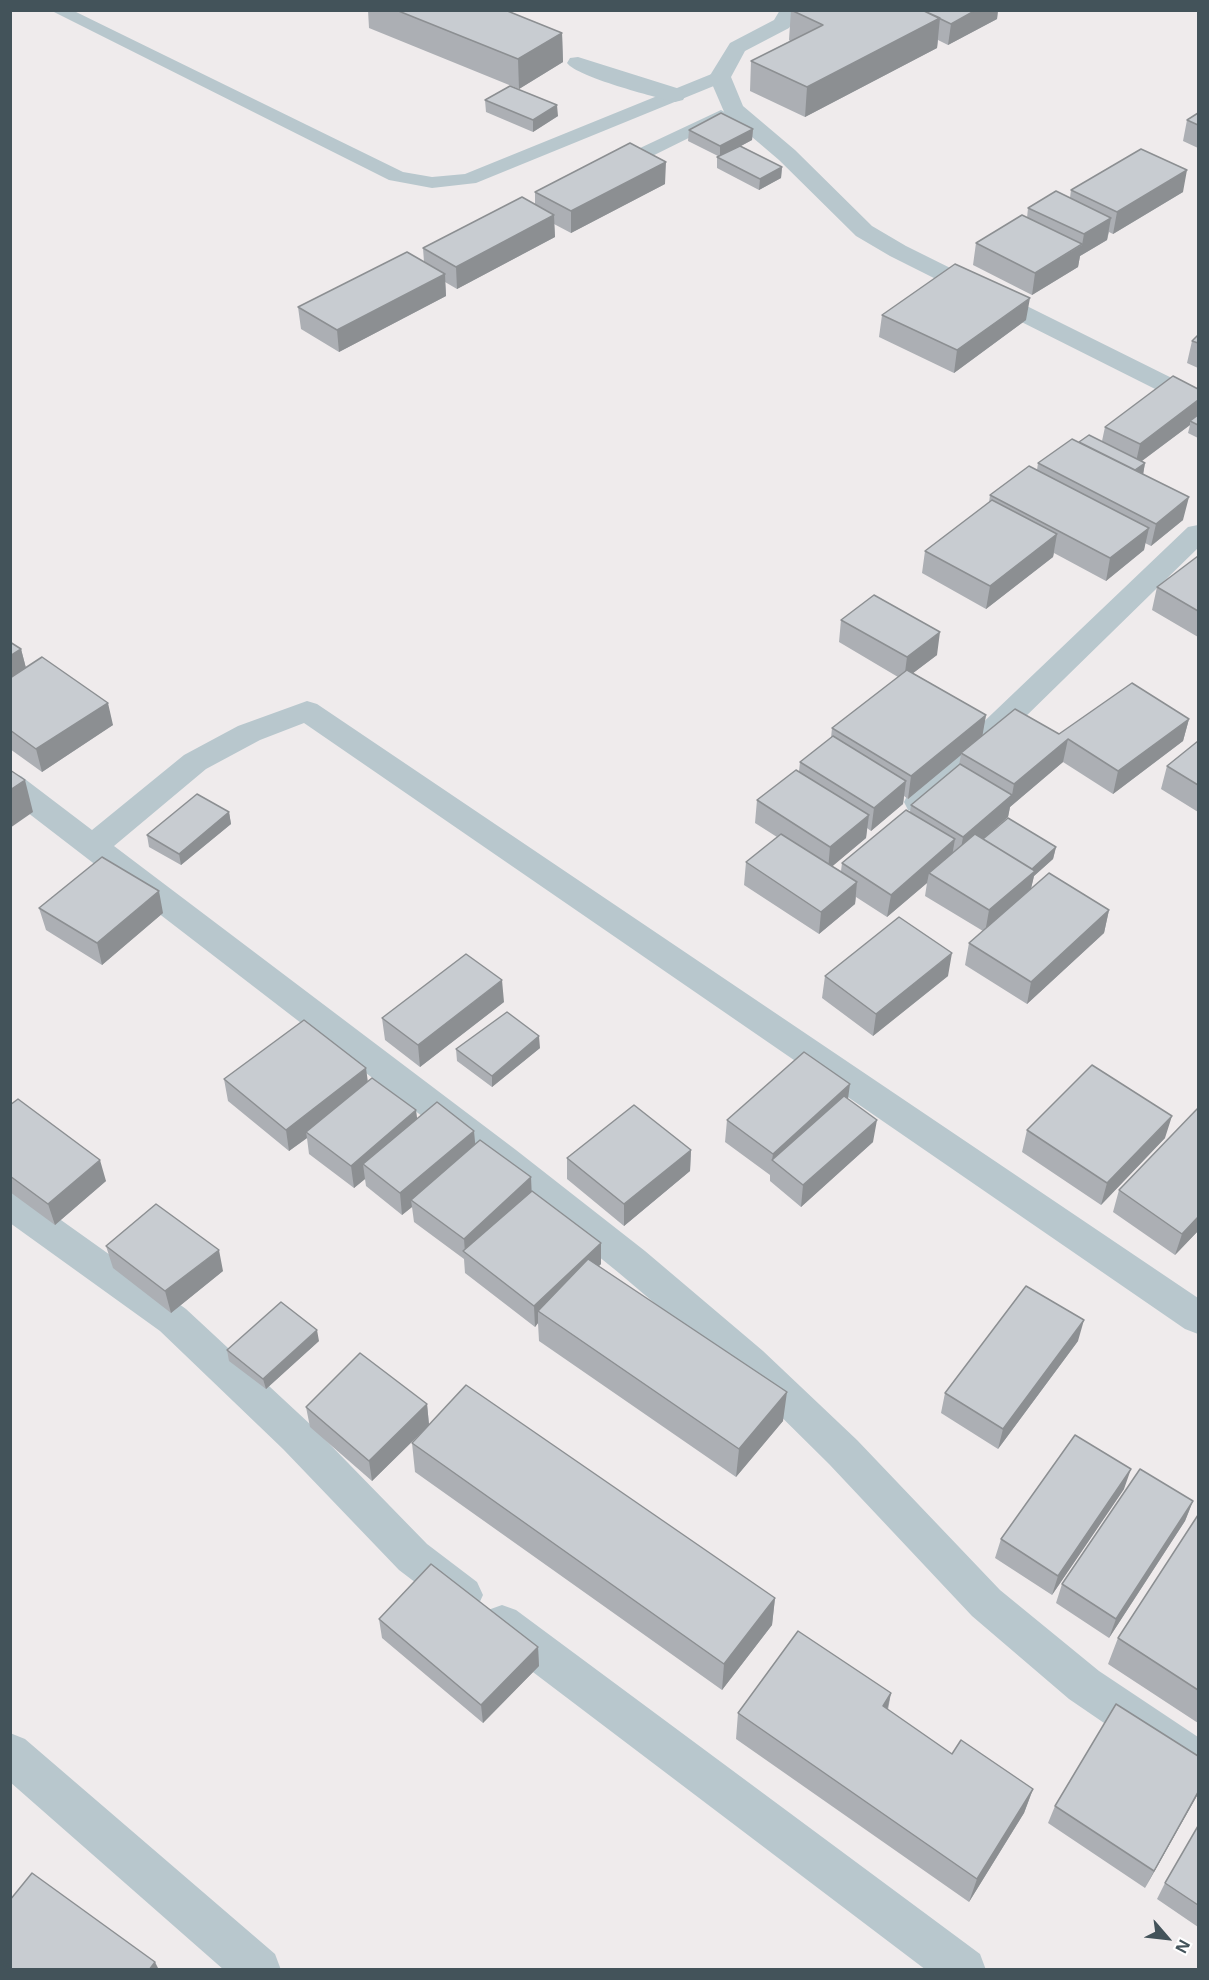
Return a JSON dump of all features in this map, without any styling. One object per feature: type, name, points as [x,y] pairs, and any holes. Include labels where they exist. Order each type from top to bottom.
[{"type":"street","points":[[791,10],[782,24],[737,47],[720,77],[733,109],[787,155],[864,231],[898,251],[1198,401]]},
{"type":"street","points":[[578,63],[607,75],[675,95]]},
{"type":"street","points":[[896,824],[1198,533]]},
{"type":"street","points":[[93,846],[195,762],[249,733],[307,711],[1198,1318]]},
{"type":"street","points":[[10,783],[504,1160],[632,1262],[750,1362],[809,1419],[986,1603],[1084,1685],[1198,1762]]},
{"type":"street","points":[[10,1203],[173,1320],[297,1437],[413,1557],[964,1970]]},
{"type":"street","points":[[10,1754],[259,1970]]},
{"type":"lane","points":[[58,10],[396,176],[421,183],[469,178],[720,77]]},
{"type":"lane","points":[[596,176],[733,109]]},
{"type":"building","points":[[396,10],[505,10],[562,33],[518,59]]},
{"type":"building","points":[[791,10],[922,10],[940,18],[807,87],[751,61],[823,25]]},
{"type":"building","points":[[922,10],[976,10],[951,24]]},
{"type":"building","points":[[510,86],[557,105],[533,120],[485,100]]},
{"type":"building","points":[[721,113],[753,129],[720,146],[689,130]]},
{"type":"building","points":[[1198,113],[1198,125],[1187,120]]},
{"type":"building","points":[[630,143],[666,162],[571,211],[535,192]]},
{"type":"building","points":[[740,146],[782,167],[760,179],[717,157]]},
{"type":"building","points":[[1141,149],[1187,170],[1117,212],[1071,190]]},
{"type":"building","points":[[1056,191],[1111,218],[1084,234],[1028,208]]},
{"type":"building","points":[[522,197],[554,215],[456,267],[423,248]]},
{"type":"building","points":[[1022,215],[1082,244],[1035,273],[976,243]]},
{"type":"building","points":[[407,252],[445,274],[337,330],[298,307]]},
{"type":"building","points":[[955,264],[1030,298],[957,350],[882,315]]},
{"type":"building","points":[[1198,335],[1198,343],[1192,341]]},
{"type":"building","points":[[1173,376],[1198,389],[1198,400],[1140,444],[1105,427]]},
{"type":"building","points":[[1198,415],[1198,425],[1190,421]]},
{"type":"building","points":[[1089,435],[1145,463],[1135,470],[1079,442]]},
{"type":"building","points":[[1072,439],[1189,497],[1156,524],[1038,463]]},
{"type":"building","points":[[1029,466],[1149,528],[1110,558],[990,495]]},
{"type":"building","points":[[992,500],[1057,534],[990,586],[925,551]]},
{"type":"building","points":[[1198,556],[1198,611],[1157,587]]},
{"type":"building","points":[[874,595],[940,632],[907,657],[841,620]]},
{"type":"building","points":[[10,642],[21,649],[10,656]]},
{"type":"building","points":[[42,657],[108,703],[36,749],[10,730],[10,678]]},
{"type":"building","points":[[907,670],[986,715],[911,776],[832,728]]},
{"type":"building","points":[[1132,683],[1189,719],[1118,771],[1068,739],[1014,784],[961,753],[1015,709],[1059,734]]},
{"type":"building","points":[[833,736],[906,781],[874,808],[800,762]]},
{"type":"building","points":[[1198,741],[1198,785],[1167,766]]},
{"type":"building","points":[[960,764],[1012,795],[963,837],[911,805]]},
{"type":"building","points":[[10,770],[25,780],[10,790]]},
{"type":"building","points":[[796,770],[869,815],[830,847],[757,800]]},
{"type":"building","points":[[197,794],[229,812],[179,854],[147,835]]},
{"type":"building","points":[[906,810],[955,839],[891,895],[842,863]]},
{"type":"building","points":[[1008,818],[1056,847],[1032,869],[983,839]]},
{"type":"building","points":[[781,834],[857,882],[821,912],[746,862]]},
{"type":"building","points":[[975,834],[1035,871],[989,910],[929,873]]},
{"type":"building","points":[[102,857],[159,891],[97,943],[39,908]]},
{"type":"building","points":[[1049,873],[1109,910],[1031,982],[969,943]]},
{"type":"building","points":[[899,917],[952,953],[876,1014],[825,976]]},
{"type":"building","points":[[466,954],[502,980],[418,1045],[382,1018]]},
{"type":"building","points":[[507,1012],[539,1036],[492,1076],[456,1049]]},
{"type":"building","points":[[304,1020],[366,1068],[286,1130],[224,1079]]},
{"type":"building","points":[[804,1052],[850,1084],[773,1154],[727,1120]]},
{"type":"building","points":[[1092,1065],[1172,1116],[1107,1183],[1027,1130]]},
{"type":"building","points":[[372,1078],[416,1110],[351,1166],[306,1132]]},
{"type":"building","points":[[844,1096],[877,1120],[803,1185],[772,1160]]},
{"type":"building","points":[[18,1099],[100,1160],[48,1204],[10,1176],[10,1105]]},
{"type":"building","points":[[437,1102],[474,1131],[400,1193],[363,1164]]},
{"type":"building","points":[[634,1105],[691,1150],[624,1204],[567,1158]]},
{"type":"building","points":[[1198,1108],[1198,1217],[1182,1234],[1119,1190]]},
{"type":"building","points":[[480,1140],[531,1177],[464,1239],[411,1200]]},
{"type":"building","points":[[532,1191],[601,1243],[534,1306],[463,1251]]},
{"type":"building","points":[[156,1204],[219,1250],[165,1291],[106,1246]]},
{"type":"building","points":[[588,1259],[787,1392],[739,1449],[538,1311]]},
{"type":"building","points":[[1026,1286],[1084,1320],[1003,1429],[945,1393]]},
{"type":"building","points":[[281,1302],[317,1330],[263,1379],[227,1350]]},
{"type":"building","points":[[360,1353],[427,1404],[369,1461],[306,1407]]},
{"type":"building","points":[[466,1385],[775,1598],[724,1664],[412,1443]]},
{"type":"building","points":[[1075,1435],[1131,1469],[1058,1576],[1001,1539]]},
{"type":"building","points":[[1140,1469],[1193,1501],[1116,1619],[1062,1584]]},
{"type":"building","points":[[1198,1515],[1198,1690],[1118,1638]]},
{"type":"building","points":[[431,1564],[538,1647],[481,1705],[379,1619]]},
{"type":"building","points":[[798,1631],[891,1693],[883,1706],[952,1754],[961,1740],[1033,1789],[977,1879],[738,1713]]},
{"type":"building","points":[[1116,1704],[1198,1756],[1198,1792],[1154,1871],[1055,1806]]},
{"type":"building","points":[[1198,1826],[1198,1905],[1165,1883]]},
{"type":"building","points":[[32,1873],[155,1962],[149,1970],[10,1970],[10,1900]]}]
